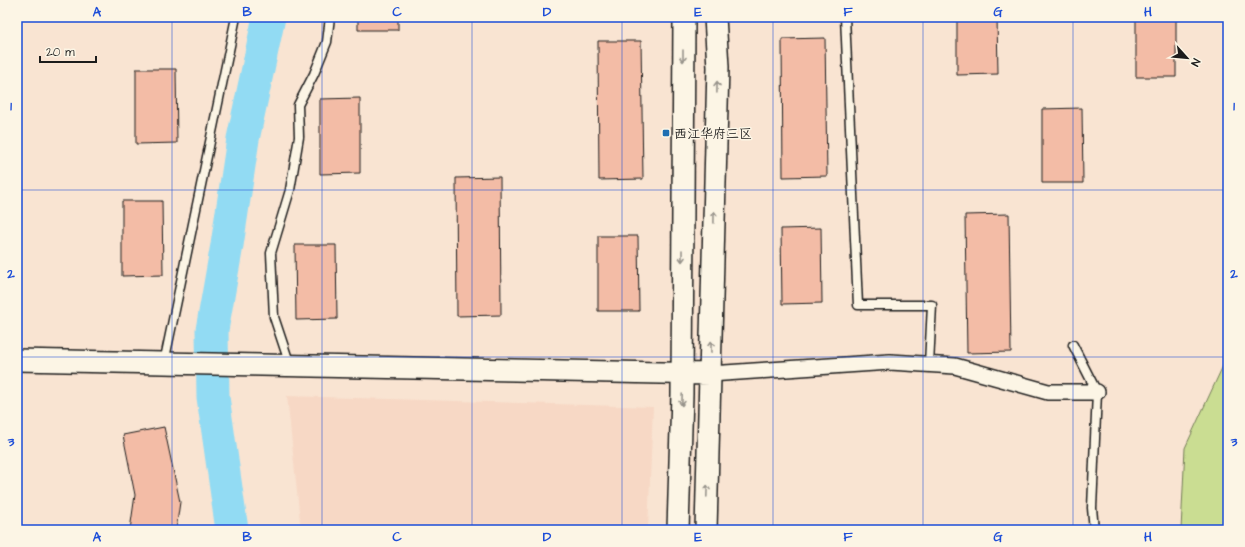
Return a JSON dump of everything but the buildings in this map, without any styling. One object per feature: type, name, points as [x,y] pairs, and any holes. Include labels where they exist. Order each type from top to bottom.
[{"type":"street","points":[[678,530],[682,374],[684,17]]},
{"type":"street","points":[[706,530],[718,67],[716,17]]},
{"type":"street","points":[[17,360],[682,374],[710,374],[890,362],[955,366],[1048,392],[1096,392]]},
{"type":"lane","points":[[164,363],[236,17]]},
{"type":"lane","points":[[290,366],[274,317],[271,253],[290,190],[299,137],[298,105],[314,74],[327,42],[330,17]]},
{"type":"lane","points":[[845,17],[858,305],[932,305],[929,364]]},
{"type":"lane","points":[[1073,345],[1096,392],[1092,508],[1094,530]]},
{"type":"shaded area","points":[[287,396],[653,407],[648,530],[301,530]]},
{"type":"green space","points":[[1228,355],[1228,530],[1181,530],[1185,448]]},
{"type":"waterway","points":[[232,530],[213,397],[212,330],[243,139],[269,17]]},
{"type":"place","name":"西江华府三区","points":[[666,133]]}]
